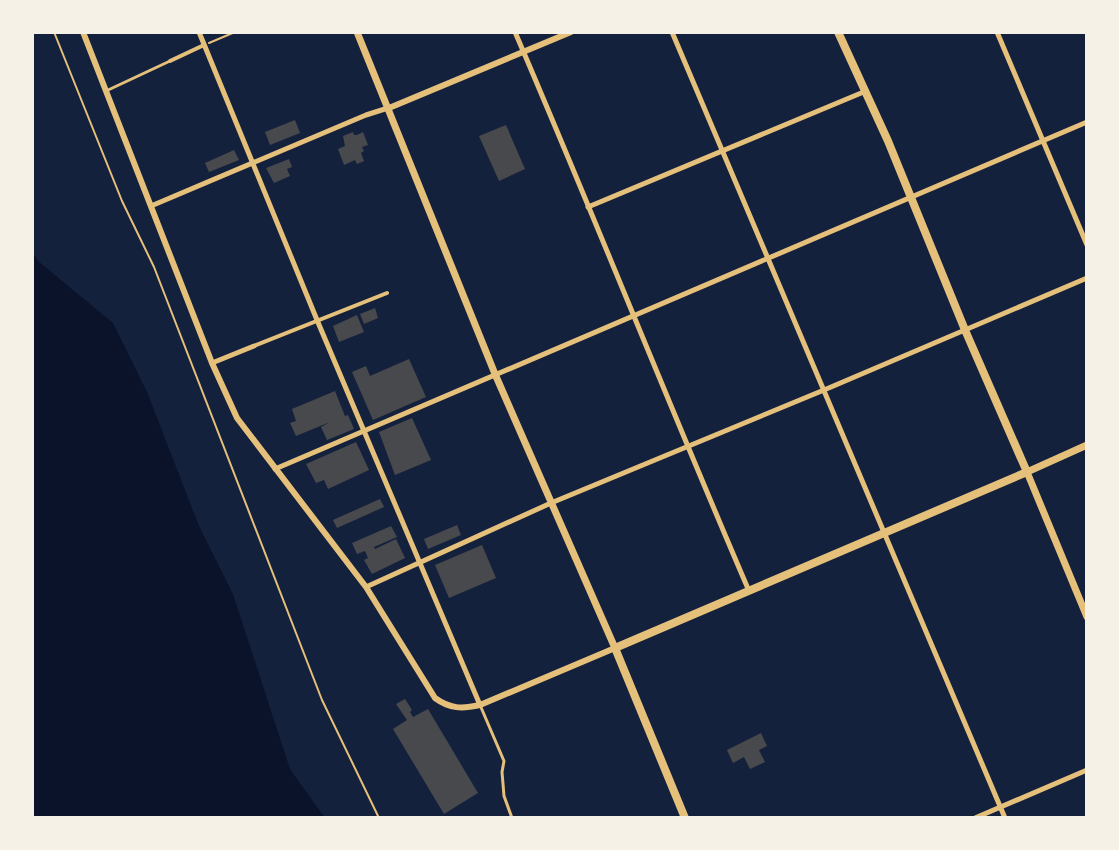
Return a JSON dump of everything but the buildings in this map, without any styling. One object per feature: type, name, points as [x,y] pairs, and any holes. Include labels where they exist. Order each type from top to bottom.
[{"type":"main road","points":[[357,32],[495,374],[615,648],[685,818]]},
{"type":"main road","points":[[838,32],[866,91],[1087,617]]},
{"type":"main road","points":[[615,648],[1087,445]]},
{"type":"street","points":[[83,32],[212,363],[237,418],[366,587],[435,698],[453,707],[480,705],[615,648]]},
{"type":"street","points":[[199,32],[480,705]]},
{"type":"street","points":[[515,32],[749,591]]},
{"type":"street","points":[[151,206],[571,32]]},
{"type":"street","points":[[672,32],[1005,818]]},
{"type":"street","points":[[1000,33],[1087,245]]},
{"type":"street","points":[[170,61],[204,45]]},
{"type":"street","points":[[588,207],[866,91]]},
{"type":"street","points":[[275,469],[1087,122]]},
{"type":"street","points":[[366,587],[551,503],[1087,278]]},
{"type":"street","points":[[212,363],[387,293]]},
{"type":"street","points":[[975,818],[1087,770]]},
{"type":"lane","points":[[106,91],[170,61]]},
{"type":"lane","points":[[480,705],[504,761],[504,796],[512,818]]},
{"type":"path","points":[[54,32],[122,201],[154,267],[322,700],[379,818]]},
{"type":"path","points":[[204,45],[235,32]]},
{"type":"water","points":[[32,251],[38,261],[113,323],[147,392],[199,526],[233,594],[290,769],[325,818],[32,818]]}]
